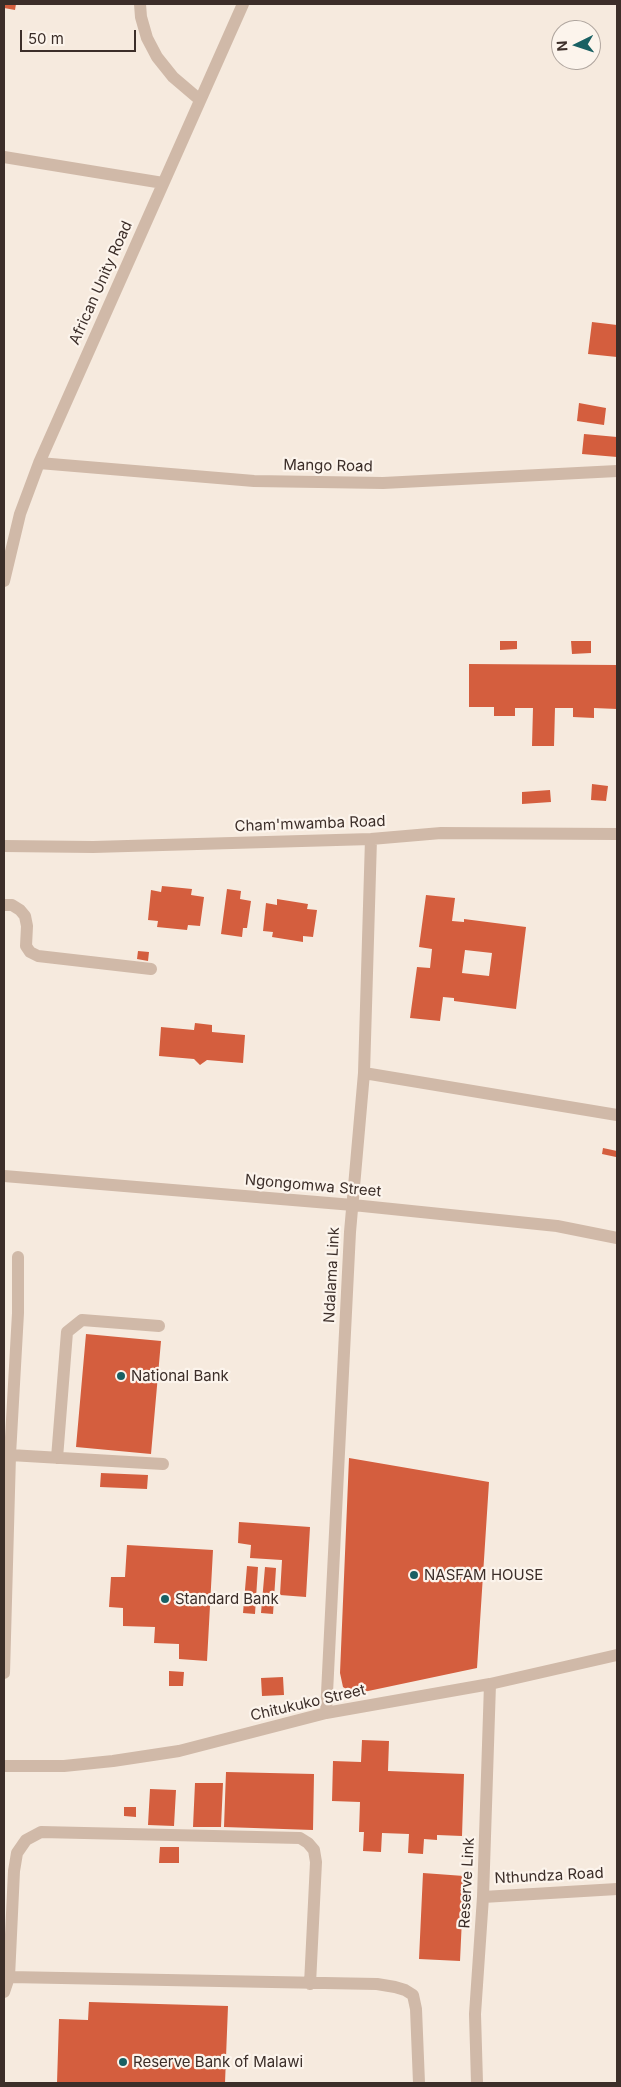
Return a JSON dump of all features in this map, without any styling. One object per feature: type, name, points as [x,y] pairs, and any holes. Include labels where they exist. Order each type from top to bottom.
[{"type":"street","points":[[140,4],[141,17],[147,38],[158,57],[173,77],[200,100]]},
{"type":"street","name":"African Unity Road","points":[[4,581],[20,514],[39,462],[243,4]]},
{"type":"street","points":[[4,158],[163,183]]},
{"type":"street","name":"Mango Road","points":[[39,462],[254,481],[383,483],[617,471]]},
{"type":"street","name":"Cham'mwamba Road","points":[[4,846],[92,847],[371,839],[441,833],[617,834]]},
{"type":"street","name":"Ndalama Link","points":[[326,1713],[353,1205],[364,1072],[371,839]]},
{"type":"street","points":[[4,905],[20,910],[25,916],[27,926],[26,946],[30,952],[38,956],[151,970]]},
{"type":"street","points":[[364,1072],[617,1115]]},
{"type":"street","name":"Ngongomwa Street","points":[[4,1176],[353,1205],[556,1226],[617,1238]]},
{"type":"street","points":[[4,1673],[10,1455],[18,1313],[18,1257]]},
{"type":"street","points":[[57,1458],[67,1332],[82,1320],[159,1326]]},
{"type":"street","points":[[10,1455],[163,1464]]},
{"type":"street","name":"Chitukuko Street","points":[[4,1766],[64,1766],[112,1762],[179,1751],[326,1713],[490,1684],[617,1655]]},
{"type":"street","name":"Reserve Link","points":[[477,2083],[475,2014],[483,1897],[490,1684]]},
{"type":"street","points":[[4,1992],[9,1977],[14,1871],[17,1854],[26,1840],[41,1832],[300,1838],[314,1850],[316,1862],[310,1984]]},
{"type":"street","name":"Nthundza Road","points":[[483,1897],[617,1888]]},
{"type":"street","points":[[9,1977],[377,1984],[405,1990],[413,1995],[416,2009],[419,2083]]},
{"type":"building","points":[[4,4],[16,4],[15,10],[4,8]]},
{"type":"building","points":[[592,322],[617,325],[617,357],[588,354]]},
{"type":"building","points":[[579,403],[606,408],[604,425],[577,421]]},
{"type":"building","points":[[584,434],[617,437],[617,457],[582,454]]},
{"type":"building","points":[[500,641],[517,641],[517,649],[500,650]]},
{"type":"building","points":[[571,641],[591,641],[591,653],[572,654]]},
{"type":"building","points":[[469,664],[617,665],[617,709],[594,708],[594,718],[573,717],[573,708],[555,708],[554,746],[532,746],[533,708],[515,708],[515,716],[494,716],[494,707],[469,707]]},
{"type":"building","points":[[592,784],[608,786],[606,801],[591,800]]},
{"type":"building","points":[[550,790],[551,802],[522,804],[522,792]]},
{"type":"building","points":[[162,886],[192,889],[191,895],[204,897],[200,926],[188,925],[187,930],[157,927],[158,921],[148,920],[151,890],[161,892]]},
{"type":"building","points":[[227,889],[241,891],[240,899],[251,901],[247,928],[243,928],[242,937],[221,934]]},
{"type":"building","points":[[426,895],[455,898],[452,921],[464,922],[464,919],[526,927],[516,1009],[454,1001],[454,998],[443,997],[440,1021],[410,1018],[417,967],[430,968],[432,949],[419,947]],"holes":[[[465,950],[492,953],[489,976],[462,973]]]},
{"type":"building","points":[[277,899],[308,904],[307,909],[317,910],[313,937],[303,936],[303,942],[272,937],[273,932],[263,931],[266,903],[277,905]]},
{"type":"building","points":[[138,951],[149,952],[148,961],[137,959]]},
{"type":"building","points":[[195,1023],[212,1025],[212,1032],[245,1035],[243,1063],[207,1060],[200,1065],[194,1059],[159,1056],[161,1027],[194,1030]]},
{"type":"building","points":[[603,1148],[617,1151],[616,1157],[602,1154]]},
{"type":"building","points":[[86,1334],[161,1341],[151,1454],[76,1447]]},
{"type":"building","name":"NASFAM HOUSE","points":[[349,1458],[489,1482],[477,1668],[354,1694],[343,1687],[340,1673]]},
{"type":"building","points":[[101,1473],[148,1475],[147,1489],[100,1487]]},
{"type":"building","points":[[239,1522],[310,1527],[306,1597],[280,1595],[282,1560],[250,1558],[251,1545],[238,1543]]},
{"type":"building","points":[[127,1545],[213,1550],[207,1661],[179,1659],[179,1644],[154,1643],[155,1627],[123,1626],[123,1608],[109,1607],[111,1577],[125,1577]]},
{"type":"building","points":[[247,1566],[258,1567],[255,1614],[243,1613]]},
{"type":"building","points":[[265,1567],[276,1568],[273,1614],[261,1613]]},
{"type":"building","points":[[169,1671],[184,1672],[183,1686],[169,1686]]},
{"type":"building","points":[[283,1677],[284,1695],[262,1696],[261,1678]]},
{"type":"building","points":[[362,1740],[389,1741],[388,1771],[464,1774],[462,1836],[437,1835],[437,1840],[424,1839],[423,1854],[408,1853],[409,1834],[382,1833],[381,1852],[363,1851],[364,1832],[359,1832],[360,1802],[332,1801],[333,1761],[361,1762]]},
{"type":"building","points":[[226,1772],[314,1774],[313,1830],[224,1827]]},
{"type":"building","points":[[195,1783],[223,1783],[221,1827],[193,1827]]},
{"type":"building","points":[[150,1789],[176,1790],[174,1826],[148,1825]]},
{"type":"building","points":[[124,1807],[136,1807],[136,1817],[124,1816]]},
{"type":"building","points":[[160,1847],[179,1847],[179,1863],[159,1863]]},
{"type":"building","points":[[423,1873],[464,1876],[460,1961],[419,1959]]},
{"type":"building","points":[[89,2002],[228,2006],[225,2083],[57,2083],[59,2019],[88,2020]]},
{"type":"place","name":"National Bank","points":[[121,1376]]},
{"type":"place","name":"NASFAM HOUSE","points":[[414,1575]]},
{"type":"place","name":"Standard Bank","points":[[165,1599]]},
{"type":"place","name":"Reserve Bank of Malawi","points":[[123,2062]]}]
